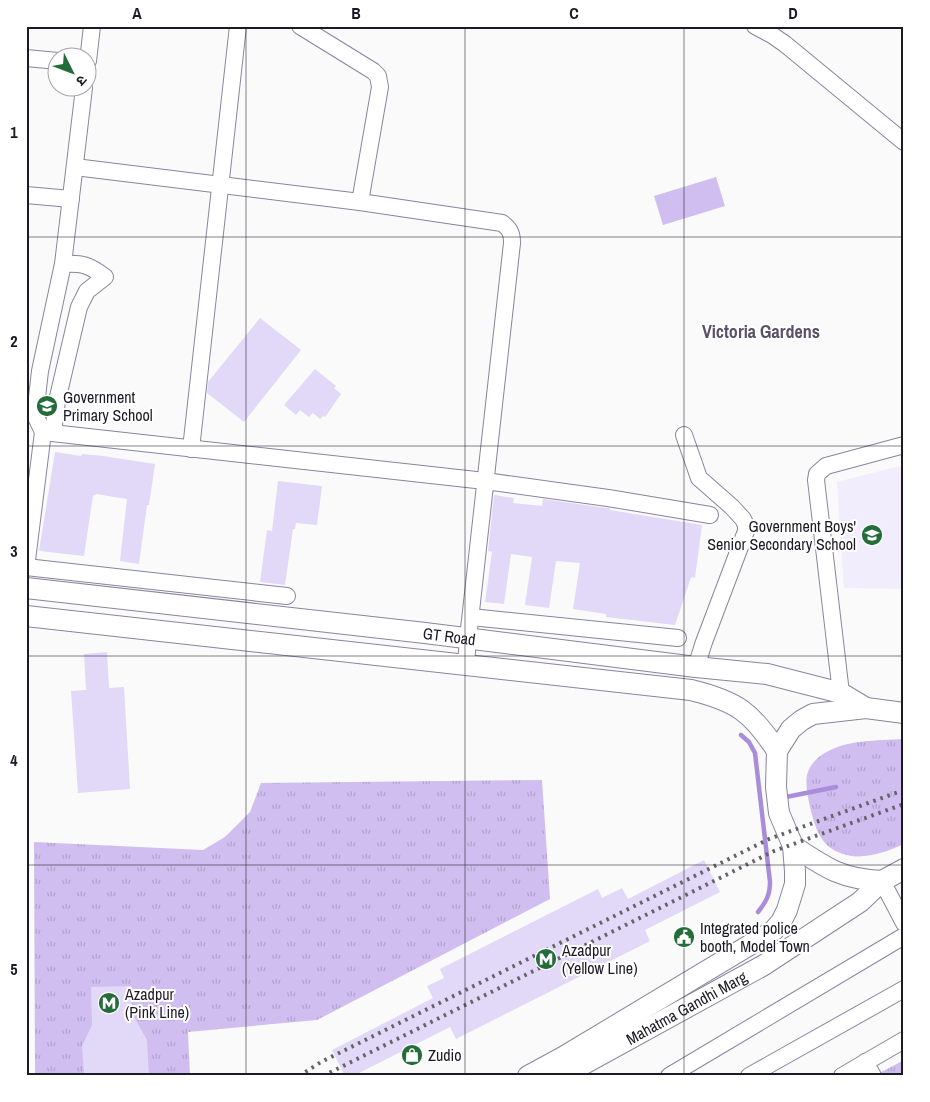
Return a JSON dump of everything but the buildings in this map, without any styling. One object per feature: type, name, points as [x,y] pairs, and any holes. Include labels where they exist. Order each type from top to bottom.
[{"type":"main road","name":"GT Road","points":[[26,588],[767,674],[842,693],[866,708]]},
{"type":"main road","name":"GT Road","points":[[26,616],[691,690],[728,701],[749,715],[767,734],[777,751]]},
{"type":"main road","points":[[777,751],[791,729],[813,714],[866,708],[904,713]]},
{"type":"main road","name":"Mahatma Gandhi Marg","points":[[528,1076],[774,931],[781,922],[792,898],[796,871],[793,846],[779,813],[776,787],[777,751]]},
{"type":"main road","points":[[793,846],[844,876],[882,881]]},
{"type":"main road","name":"Mahatma Gandhi Marg","points":[[562,1076],[764,965],[860,902],[882,881],[904,869]]},
{"type":"street","points":[[89,48],[92,26]]},
{"type":"street","points":[[191,449],[238,26]]},
{"type":"street","points":[[300,26],[373,71],[378,76],[380,87],[360,202]]},
{"type":"street","points":[[755,26],[785,44],[904,142]]},
{"type":"street","points":[[26,58],[48,60]]},
{"type":"street","points":[[83,98],[63,264],[40,371],[36,416],[48,433],[485,481],[608,498],[710,515]]},
{"type":"street","points":[[75,167],[360,202],[502,223],[509,228],[512,234],[466,664]]},
{"type":"street","points":[[26,195],[71,199]]},
{"type":"street","points":[[63,264],[91,266],[105,277],[87,291],[79,306],[48,433],[26,567],[287,596]]},
{"type":"street","points":[[684,435],[699,478],[732,507],[746,525],[746,531],[696,667]]},
{"type":"street","points":[[842,693],[816,480],[817,474],[826,466],[904,444]]},
{"type":"street","points":[[470,617],[678,638]]},
{"type":"street","points":[[882,881],[904,922]]},
{"type":"street","points":[[669,1076],[904,936]]},
{"type":"street","points":[[749,1076],[904,989]]},
{"type":"street","points":[[842,1076],[869,1069],[904,1040]]},
{"type":"shaded area","name":"Government Boys' Senior Secondary School","points":[[904,465],[904,589],[844,588],[837,482]]},
{"type":"green space","points":[[716,177],[725,206],[663,225],[654,196]]},
{"type":"green space","points":[[904,739],[904,844],[880,853],[863,856],[846,855],[832,849],[821,837],[812,813],[806,781],[811,766],[823,754],[852,743]]},
{"type":"green space","points":[[542,780],[550,899],[317,1020],[188,1032],[190,1076],[35,1076],[34,842],[203,850],[225,837],[250,812],[261,783]]},
{"type":"green space","points":[[904,1060],[904,1076],[874,1076]]},
{"type":"waterway","points":[[741,735],[749,742],[755,753],[770,882],[767,898],[758,912]]},
{"type":"waterway","points":[[786,797],[836,787]]},
{"type":"railway","points":[[299,1076],[321,1062],[769,839],[904,790]]},
{"type":"railway","points":[[323,1076],[774,851],[904,804]]},
{"type":"place","name":"Government Primary School","points":[[47,406]]},
{"type":"place","name":"Government Boys' Senior Secondary School","points":[[872,535]]},
{"type":"place","name":"Integrated police booth, Model Town","points":[[684,937]]},
{"type":"place","name":"Azadpur (Yellow Line)","points":[[546,959]]},
{"type":"place","name":"Azadpur (Pink Line)","points":[[109,1003]]},
{"type":"place","name":"Zudio","points":[[412,1055]]},
{"type":"district","name":"Victoria Gardens","points":[[761,331]]}]
